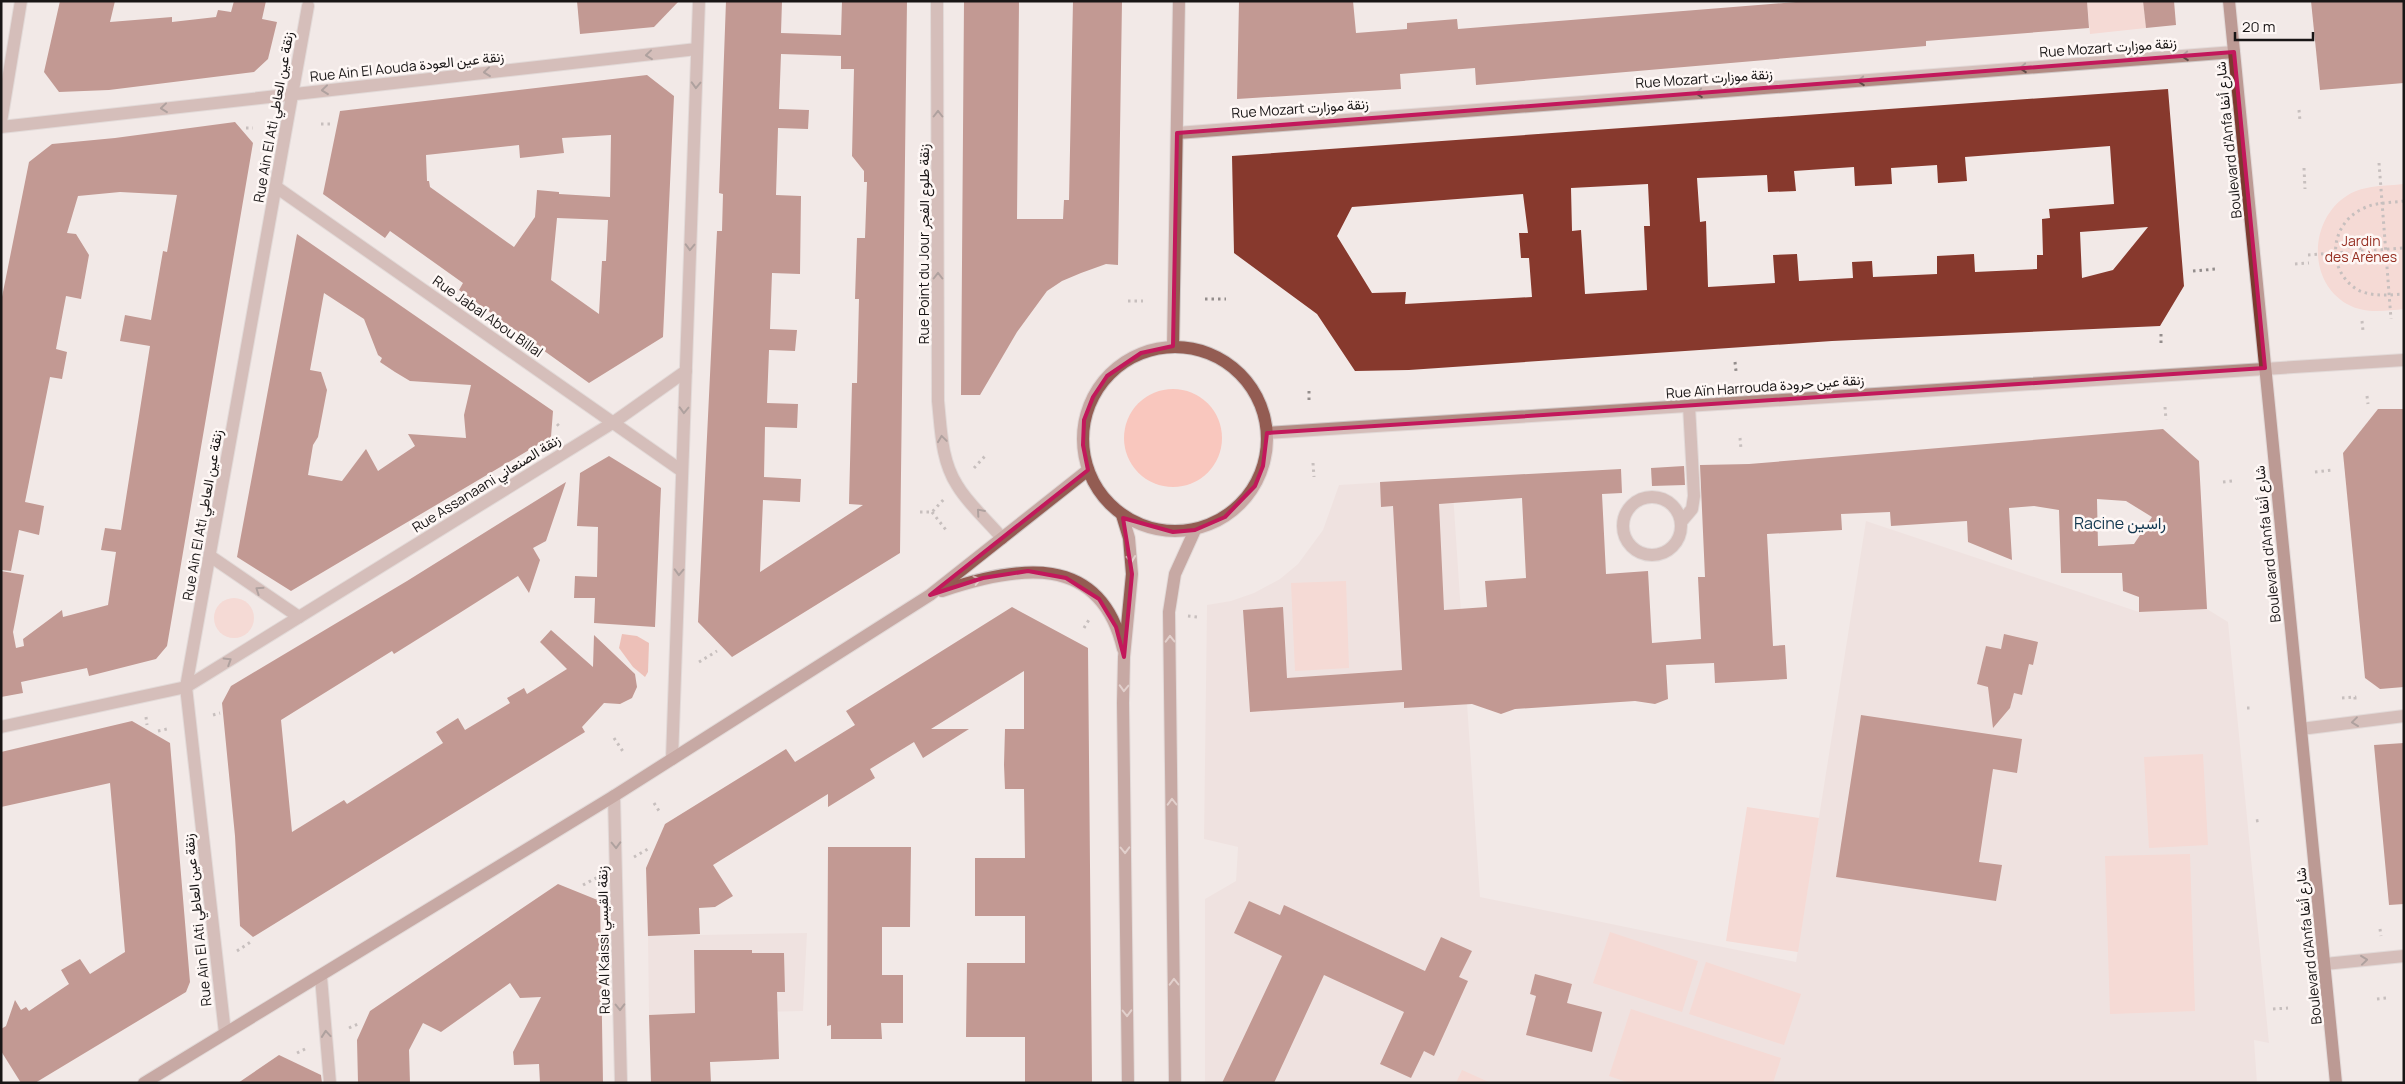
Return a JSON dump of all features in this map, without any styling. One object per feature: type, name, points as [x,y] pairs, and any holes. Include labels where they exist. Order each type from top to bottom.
[{"type":"main road","points":[[1173,346],[1179,1]]},
{"type":"main road","name":"Boulevard d'Anfa شارع أنفا","points":[[2229,1],[2336,1083]]},
{"type":"main road","points":[[1173,346],[1208,352],[1225,361],[1240,373],[1257,396],[1264,414],[1267,433],[1263,466],[1248,495],[1225,517],[1195,530],[1173,532],[1154,530],[1122,515],[1099,492],[1088,470],[1083,454],[1083,429],[1089,404],[1102,382],[1120,365],[1134,356],[1158,348],[1173,346]]},
{"type":"main road","points":[[144,1083],[321,977],[614,796],[930,594],[1088,470]]},
{"type":"main road","points":[[1122,515],[1129,538],[1132,574],[1124,657],[1128,1083]]},
{"type":"main road","points":[[1175,1083],[1170,612],[1175,574],[1195,530]]},
{"type":"main road","points":[[930,594],[983,578],[1028,571],[1066,578],[1086,588],[1099,599],[1116,627],[1124,657]]},
{"type":"street","points":[[1,122],[21,1]]},
{"type":"street","points":[[672,759],[698,1]]},
{"type":"street","name":"Rue Point du Jour زنقة طلوع الفجر","points":[[937,1],[938,401],[944,450],[957,485],[1002,538]]},
{"type":"street","name":"Rue Ain El Ati زنقة عين العاطي","points":[[225,1033],[186,687],[308,6]]},
{"type":"street","name":"Rue Ain El Aouda زنقة عين العودة","points":[[1,127],[697,49]]},
{"type":"street","name":"Rue Mozart زنقة موزارت","points":[[1177,132],[2234,52]]},
{"type":"street","name":"Rue Jabal Abou Billal","points":[[276,187],[682,471]]},
{"type":"street","name":"Rue Aïn Harrouda زنقة عين حرودة","points":[[1267,433],[2404,360]]},
{"type":"street","name":"Rue Assanaani زنقة الصنعاني","points":[[1,727],[186,687],[614,422],[686,371]]},
{"type":"street","points":[[1682,522],[1672,504],[1663,498],[1648,497],[1634,503],[1627,510],[1623,530],[1631,546],[1647,555],[1665,553],[1678,540],[1682,522],[1692,509],[1694,496],[1689,406]]},
{"type":"street","points":[[210,556],[299,617]]},
{"type":"street","points":[[2300,729],[2404,716]]},
{"type":"street","name":"Rue Al Kaissi زنقة القيسي","points":[[614,796],[621,1083]]},
{"type":"street","points":[[2325,964],[2404,956]]},
{"type":"street","points":[[321,977],[330,1083]]},
{"type":"path","points":[[2298,110],[2300,122]]},
{"type":"path","points":[[321,124],[333,124]]},
{"type":"path","points":[[246,128],[253,128]]},
{"type":"path","points":[[2379,163],[2391,319]]},
{"type":"path","points":[[2304,168],[2305,189]]},
{"type":"path","points":[[2404,201],[2382,203],[2362,208],[2348,220],[2338,235],[2335,253],[2340,272],[2360,291],[2389,296],[2404,294]]},
{"type":"path","points":[[2347,252],[2348,248],[2353,245],[2359,247],[2361,251]]},
{"type":"path","points":[[2361,251],[2404,248]]},
{"type":"path","points":[[2347,252],[2349,256],[2355,258],[2360,255],[2361,251]]},
{"type":"path","points":[[2308,255],[2347,252]]},
{"type":"path","points":[[2295,264],[2309,263]]},
{"type":"path","points":[[2193,271],[2216,269]]},
{"type":"path","points":[[1205,299],[1226,299]]},
{"type":"path","points":[[1128,301],[1143,300]]},
{"type":"path","points":[[2362,321],[2363,331]]},
{"type":"path","points":[[2160,334],[2161,343]]},
{"type":"path","points":[[1735,362],[1736,371]]},
{"type":"path","points":[[1309,391],[1309,402]]},
{"type":"path","points":[[2367,396],[2368,404]]},
{"type":"path","points":[[2165,408],[2166,420]]},
{"type":"path","points":[[557,424],[561,428]]},
{"type":"path","points":[[1740,438],[1741,449]]},
{"type":"path","points":[[974,468],[986,455]]},
{"type":"path","points":[[1313,463],[1314,477]]},
{"type":"path","points":[[2315,472],[2332,470]]},
{"type":"path","points":[[2223,482],[2233,481]]},
{"type":"path","points":[[920,512],[932,512],[945,498]]},
{"type":"path","points":[[932,512],[946,530]]},
{"type":"path","points":[[1188,616],[1197,617]]},
{"type":"path","points":[[699,662],[717,651]]},
{"type":"path","points":[[2342,698],[2355,697],[2355,700]]},
{"type":"path","points":[[2247,708],[2252,708]]},
{"type":"path","points":[[214,715],[220,713]]},
{"type":"path","points":[[146,717],[147,725]]},
{"type":"path","points":[[158,731],[167,728]]},
{"type":"path","points":[[614,738],[624,754]]},
{"type":"path","points":[[654,803],[661,814]]},
{"type":"path","points":[[2256,821],[2262,820]]},
{"type":"path","points":[[632,858],[648,849]]},
{"type":"path","points":[[583,885],[603,874]]},
{"type":"path","points":[[2380,929],[2381,936]]},
{"type":"path","points":[[237,950],[252,942]]},
{"type":"path","points":[[2377,999],[2387,998]]},
{"type":"path","points":[[2274,1010],[2288,1008]]},
{"type":"path","points":[[350,1028],[360,1023]]},
{"type":"path","points":[[297,1053],[309,1047]]},
{"type":"highlighted area","points":[[2234,52],[2265,368],[1267,433],[1263,466],[1255,486],[1225,517],[1195,530],[1173,532],[1123,518],[1132,574],[1124,657],[1116,627],[1099,599],[1066,578],[1028,571],[983,578],[930,595],[1088,470],[1083,445],[1084,420],[1093,397],[1107,376],[1141,353],[1173,346],[1177,133]]},
{"type":"shaded area","points":[[1452,478],[1480,897],[1796,962],[1866,521],[2139,612],[2207,609],[2228,622],[2269,1043],[2254,1040],[2257,1083],[1205,1083],[1205,899],[1236,881],[1238,847],[1204,839],[1207,605],[1231,601],[1254,593],[1280,579],[1298,564],[1323,530],[1339,485]]},
{"type":"shaded area","points":[[622,634],[637,636],[649,643],[648,672],[645,677],[633,667],[619,648]]},
{"type":"shaded area","points":[[807,933],[803,1011],[649,1015],[648,936]]},
{"type":"green space","points":[[2087,1],[2143,1],[2146,28],[2090,34]]},
{"type":"green space","name":"Jardin des Arènes","points":[[2404,184],[2404,309],[2375,311],[2360,309],[2347,304],[2334,294],[2325,281],[2319,266],[2320,234],[2326,219],[2335,206],[2354,192],[2361,189]]},
{"type":"green space","points":[[1173,389],[1192,393],[1208,403],[1218,419],[1222,438],[1218,457],[1208,473],[1192,483],[1173,487],[1154,483],[1138,473],[1128,457],[1124,438],[1128,419],[1138,403],[1154,393]]},
{"type":"green space","points":[[1346,581],[1349,668],[1295,671],[1291,583]]},
{"type":"green space","points":[[234,598],[248,604],[254,618],[248,632],[234,638],[220,632],[214,618],[220,604]]},
{"type":"green space","points":[[2203,754],[2208,845],[2149,848],[2144,757]]},
{"type":"green space","points":[[1747,807],[1819,818],[1798,952],[1726,941]]},
{"type":"green space","points":[[2190,854],[2195,1011],[2110,1014],[2105,856]]},
{"type":"green space","points":[[1610,932],[1698,961],[1682,1012],[1593,983]]},
{"type":"green space","points":[[1706,962],[1801,994],[1784,1045],[1689,1014]]},
{"type":"green space","points":[[1631,1009],[1781,1058],[1773,1083],[1630,1083],[1609,1076]]},
{"type":"green space","points":[[1462,1070],[1491,1083],[1456,1083]]},
{"type":"building","points":[[60,1],[115,1],[110,22],[172,17],[172,22],[216,17],[218,10],[231,12],[234,1],[266,1],[262,19],[277,22],[268,59],[254,72],[109,90],[59,92],[44,72]]},
{"type":"building","points":[[577,1],[679,1],[654,27],[580,34]]},
{"type":"building","points":[[726,1],[782,1],[781,33],[841,35],[842,1],[907,1],[900,553],[732,657],[698,622],[717,231],[722,231],[723,194],[719,193]],"holes":[[[781,54],[841,56],[841,69],[854,69],[852,156],[864,171],[864,182],[867,182],[865,238],[857,238],[855,299],[859,299],[857,383],[852,383],[849,504],[863,505],[760,572],[763,500],[800,502],[801,479],[764,477],[765,427],[797,428],[798,404],[767,403],[769,350],[795,351],[797,330],[770,329],[772,273],[800,274],[801,196],[776,195],[778,128],[808,129],[809,110],[779,109]]]},
{"type":"building","points":[[964,1],[1019,1],[1017,219],[1063,219],[1064,200],[1069,200],[1073,1],[1122,1],[1118,265],[1106,264],[1081,273],[1062,281],[1047,291],[1017,332],[980,395],[961,395]]},
{"type":"building","points":[[1239,1],[1353,1],[1356,33],[1407,29],[1407,23],[1457,19],[1458,29],[1808,1],[2087,1],[2089,28],[1926,41],[1926,46],[1476,85],[1475,68],[1400,74],[1401,89],[1237,99]]},
{"type":"building","points":[[2143,1],[2174,1],[2176,25],[2146,28]]},
{"type":"building","points":[[2311,1],[2404,1],[2404,83],[2320,90]]},
{"type":"building","points":[[647,75],[674,96],[663,337],[589,383],[459,290],[463,283],[390,231],[385,238],[323,194],[340,111]],"holes":[[[611,135],[610,197],[559,194],[559,192],[537,190],[535,217],[514,247],[430,187],[429,181],[427,181],[426,155],[519,145],[520,158],[564,153],[562,138]],[[557,218],[608,220],[606,261],[602,261],[599,314],[551,280]]]},
{"type":"building","points":[[2168,89],[2184,286],[2160,326],[1832,341],[1409,370],[1355,371],[1317,314],[1234,253],[1232,156]],"holes":[[[2110,146],[2114,204],[2049,209],[2050,218],[2042,219],[2043,255],[2037,255],[2037,269],[1975,272],[1974,254],[1937,256],[1937,274],[1873,277],[1872,261],[1852,262],[1853,278],[1799,281],[1797,254],[1773,255],[1775,283],[1708,287],[1706,221],[1700,222],[1697,178],[1767,175],[1768,192],[1796,191],[1794,171],[1854,167],[1855,186],[1892,184],[1891,168],[1937,165],[1938,183],[1967,181],[1965,157]],[[1648,184],[1650,226],[1644,226],[1647,290],[1585,294],[1581,230],[1572,231],[1571,188]],[[1523,194],[1528,233],[1519,233],[1521,258],[1529,258],[1532,297],[1405,304],[1406,292],[1372,293],[1337,236],[1352,207]],[[2148,227],[2113,270],[2082,278],[2080,232]]]},
{"type":"building","points":[[235,122],[253,143],[167,646],[156,659],[89,676],[87,668],[21,682],[23,693],[1,697],[1,571],[24,575],[13,632],[16,648],[24,646],[23,639],[62,610],[63,617],[108,605],[116,552],[101,550],[105,528],[121,530],[150,346],[120,341],[125,315],[151,320],[163,251],[167,252],[177,195],[120,192],[78,196],[67,233],[76,234],[89,255],[81,299],[66,296],[56,349],[67,352],[62,379],[50,377],[25,502],[44,506],[39,535],[19,530],[11,571],[1,570],[1,302],[29,162],[52,144],[115,138]]},
{"type":"building","points":[[297,234],[553,411],[551,437],[291,591],[237,557]],"holes":[[[324,293],[364,319],[378,355],[382,358],[380,362],[395,372],[410,381],[471,385],[464,415],[466,438],[408,434],[415,446],[378,471],[366,449],[342,481],[308,475],[313,445],[318,437],[327,390],[321,372],[310,370]]]},
{"type":"building","points":[[2378,409],[2404,409],[2404,687],[2380,689],[2365,678],[2343,453]]},
{"type":"building","points":[[2163,429],[2199,461],[2207,609],[2139,612],[2139,597],[2123,591],[2122,573],[2061,573],[2059,510],[2034,506],[2009,508],[2012,560],[1968,542],[1967,521],[1891,526],[1890,512],[1841,514],[1842,530],[1767,534],[1773,646],[1785,645],[1787,679],[1715,683],[1714,663],[1666,665],[1668,699],[1655,704],[1635,701],[1515,709],[1501,714],[1472,704],[1404,708],[1404,702],[1250,712],[1243,610],[1283,607],[1287,678],[1402,670],[1393,506],[1381,507],[1380,482],[1621,469],[1622,493],[1602,494],[1606,574],[1648,571],[1652,643],[1701,639],[1698,577],[1705,577],[1700,465],[1749,464]],"holes":[[[1522,498],[1526,578],[1485,581],[1487,607],[1444,610],[1439,504]],[[2097,499],[2126,501],[2152,517],[2134,544],[2098,546]]]},
{"type":"building","points":[[609,456],[661,488],[655,627],[594,623],[595,598],[574,598],[575,576],[597,577],[598,527],[577,526],[580,473]]},
{"type":"building","points":[[1684,466],[1685,485],[1652,486],[1651,468]]},
{"type":"building","points":[[566,482],[546,541],[533,548],[540,560],[529,593],[518,576],[394,654],[392,651],[281,720],[292,832],[344,800],[347,804],[443,743],[436,732],[458,718],[465,730],[510,703],[507,698],[524,688],[527,694],[567,669],[540,642],[551,630],[593,667],[594,635],[635,674],[637,687],[632,698],[620,704],[604,703],[582,727],[585,732],[253,937],[240,926],[235,836],[222,703],[231,686],[407,581]]},
{"type":"building","points":[[1012,607],[1088,648],[1092,1083],[1025,1083],[1025,1037],[966,1037],[967,963],[1025,963],[1025,916],[975,916],[975,858],[1025,858],[1024,789],[1005,789],[1004,765],[1005,729],[1024,729],[1024,671],[931,729],[969,729],[923,758],[914,742],[870,769],[875,778],[828,807],[828,794],[713,865],[733,896],[715,907],[699,908],[700,934],[648,936],[646,868],[665,824],[786,749],[795,762],[855,725],[846,711]]},
{"type":"building","points":[[2004,634],[2038,642],[2033,665],[2029,664],[2022,695],[2014,693],[2010,708],[1993,728],[1988,687],[1977,684],[1986,646],[2001,649]]},
{"type":"building","points":[[1861,715],[2022,739],[2017,773],[1993,769],[1979,862],[2002,865],[1996,901],[1836,877]]},
{"type":"building","points":[[132,721],[170,743],[190,982],[186,992],[35,1083],[21,1083],[1,1051],[1,1029],[6,1026],[15,1000],[21,1010],[26,1007],[29,1011],[69,984],[61,970],[80,959],[90,974],[125,952],[110,783],[1,807],[1,752]]},
{"type":"building","points":[[2404,743],[2404,904],[2389,905],[2374,745]]},
{"type":"building","points":[[828,847],[911,847],[910,927],[882,927],[882,975],[903,975],[903,1023],[881,1023],[882,1039],[831,1039],[831,1025],[827,1026]]},
{"type":"building","points":[[558,884],[600,901],[603,1083],[540,1083],[539,1064],[514,1065],[513,1052],[541,997],[520,998],[510,983],[441,1032],[423,1023],[409,1050],[410,1083],[358,1083],[357,1040],[370,1011]]},
{"type":"building","points":[[1249,901],[1280,915],[1284,905],[1425,971],[1441,937],[1472,951],[1459,977],[1468,981],[1434,1056],[1424,1051],[1411,1078],[1380,1064],[1404,1012],[1324,975],[1274,1083],[1222,1083],[1282,956],[1234,933]]},
{"type":"building","points":[[694,950],[752,950],[752,953],[784,953],[785,992],[777,992],[779,1059],[710,1062],[711,1083],[651,1083],[649,1015],[695,1013]]},
{"type":"building","points":[[1535,974],[1572,984],[1567,1003],[1602,1012],[1592,1052],[1526,1035],[1536,996],[1530,994]]},
{"type":"building","points":[[279,1055],[321,1075],[322,1083],[238,1083]]},
{"type":"district","name":"Racine راسين","points":[[2120,523]]}]
